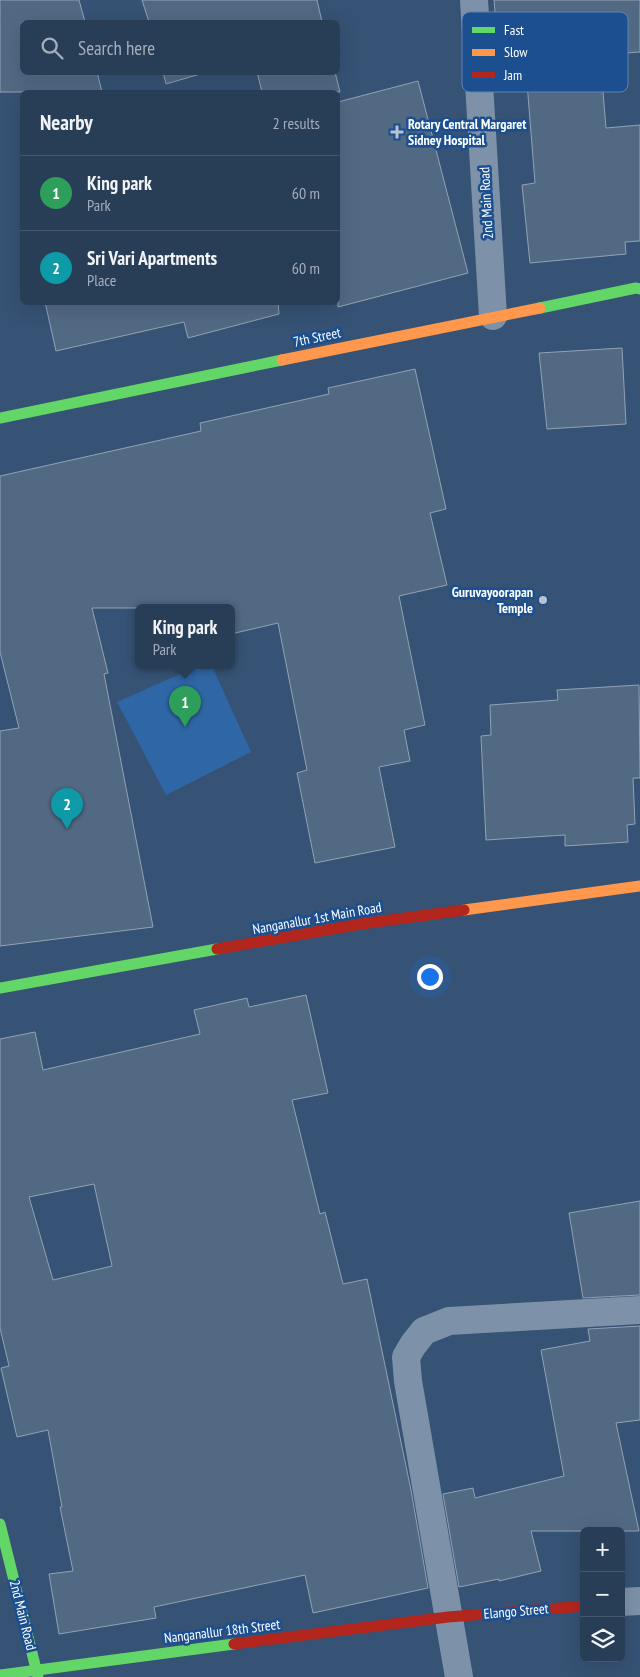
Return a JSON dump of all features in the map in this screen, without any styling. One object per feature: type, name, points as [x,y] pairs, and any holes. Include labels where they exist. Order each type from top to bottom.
[{"type":"street","name":"2nd Main Road","points":[[480,92],[493,316]]},
{"type":"street","name":"7th Street","points":[[0,418],[493,316],[636,288],[640,289]]},
{"type":"street","name":"Nanganallur 1st Main Road","points":[[0,988],[361,924],[640,886]]},
{"type":"street","points":[[459,1677],[408,1381],[406,1356],[424,1331],[449,1321],[640,1310]]},
{"type":"street","name":"2nd Main Road","points":[[0,1524],[37,1673]]},
{"type":"street","points":[[625,1602],[640,1601]]},
{"type":"street","name":"Elango Street","points":[[448,1617],[580,1606]]},
{"type":"street","name":"Nanganallur 18th Street","points":[[0,1675],[37,1673],[448,1617]]},
{"type":"shaded area","points":[[191,669],[213,669],[251,752],[166,795],[117,702]]},
{"type":"building","points":[[0,0],[79,0],[84,20],[20,20],[20,75],[98,75],[102,90],[20,90],[20,92],[0,92]]},
{"type":"building","points":[[142,0],[317,0],[322,20],[148,20]]},
{"type":"building","points":[[494,0],[640,0],[640,52],[628,53],[628,12],[495,12]]},
{"type":"building","points":[[164,75],[197,75],[166,84]]},
{"type":"building","points":[[258,75],[336,75],[340,90],[262,90]]},
{"type":"building","points":[[418,81],[468,273],[338,307],[340,305],[340,101]]},
{"type":"building","points":[[528,92],[603,92],[606,128],[640,125],[640,241],[625,242],[626,254],[530,263],[522,185],[535,183]]},
{"type":"building","points":[[46,305],[278,305],[279,314],[188,338],[184,322],[56,351]]},
{"type":"building","points":[[622,348],[626,424],[547,429],[539,353]]},
{"type":"building","points":[[415,369],[446,509],[430,513],[447,585],[399,596],[425,725],[404,730],[410,761],[379,767],[395,847],[315,863],[297,773],[307,770],[278,623],[235,633],[235,604],[135,604],[135,608],[92,608],[108,673],[104,674],[153,927],[0,946],[0,731],[19,728],[0,652],[0,476],[201,431],[200,423],[329,394],[328,388]]},
{"type":"building","points":[[639,685],[640,778],[633,778],[635,824],[627,825],[628,842],[565,846],[565,835],[486,840],[481,736],[491,735],[490,705],[558,700],[557,690]]},
{"type":"building","points":[[306,995],[328,1093],[292,1100],[320,1214],[325,1212],[343,1284],[367,1279],[411,1490],[428,1588],[313,1613],[305,1575],[154,1607],[156,1618],[59,1634],[49,1574],[73,1571],[60,1507],[62,1507],[48,1430],[17,1437],[1,1368],[9,1366],[0,1328],[0,1039],[35,1032],[43,1070],[200,1034],[194,1010],[247,998],[249,1007]],"holes":[[[94,1184],[112,1266],[53,1280],[29,1197]]]},
{"type":"building","points":[[640,1201],[640,1295],[583,1298],[569,1213]]},
{"type":"building","points":[[640,1326],[640,1420],[616,1423],[639,1531],[625,1531],[625,1527],[580,1527],[580,1531],[531,1531],[541,1571],[499,1581],[499,1579],[459,1587],[443,1494],[473,1488],[475,1498],[564,1476],[541,1350],[590,1341],[588,1329]]},
{"type":"traffic: fast","points":[[540,308],[636,288],[640,289]]},
{"type":"traffic: fast","points":[[0,418],[282,360]]},
{"type":"traffic: fast","points":[[0,988],[217,949]]},
{"type":"traffic: fast","points":[[0,1524],[38,1677]]},
{"type":"traffic: fast","points":[[0,1675],[234,1644]]},
{"type":"traffic: slow","points":[[282,360],[540,308]]},
{"type":"traffic: slow","points":[[464,910],[640,886]]},
{"type":"traffic: jam","points":[[217,949],[361,924],[464,910]]},
{"type":"traffic: jam","points":[[234,1644],[448,1617],[580,1606]]},
{"type":"place","name":"Rotary Central Margaret Sidney Hospital","points":[[397,132]]},
{"type":"place","name":"Guruvayoorapan Temple","points":[[543,600]]},
{"type":"place","name":"King park","points":[[185,727]]},
{"type":"place","name":"Sri Vari Apartments","points":[[67,829]]}]
